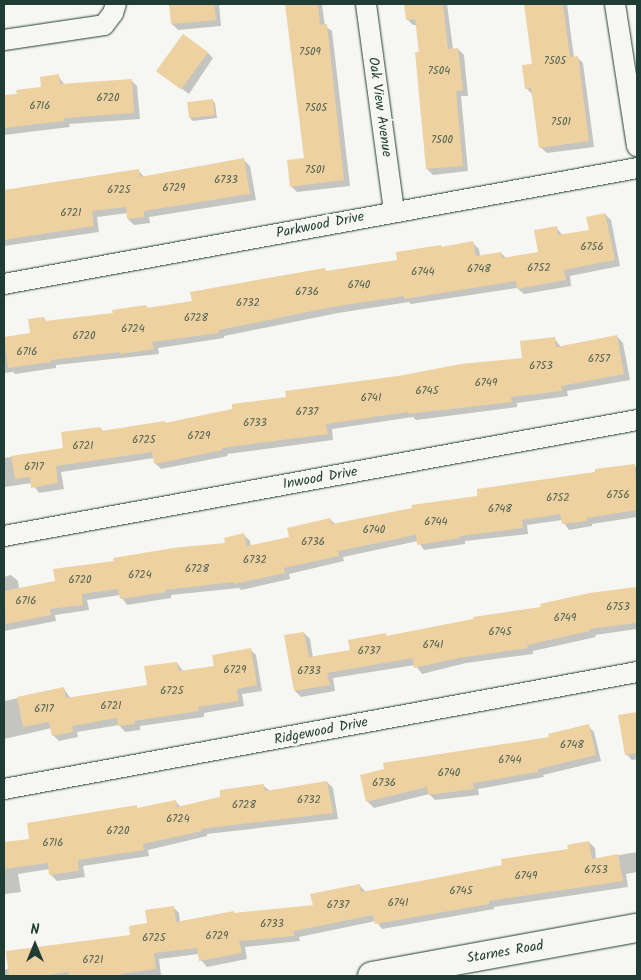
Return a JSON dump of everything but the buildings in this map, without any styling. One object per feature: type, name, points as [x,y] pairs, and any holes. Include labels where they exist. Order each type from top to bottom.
[{"type":"main road","name":"Starnes Road","points":[[372,976],[637,928]]},
{"type":"street","points":[[4,40],[104,25],[113,13],[116,4]]},
{"type":"street","name":"Oak View Avenue","points":[[366,4],[394,211]]},
{"type":"street","points":[[615,4],[637,146]]},
{"type":"street","name":"Parkwood Drive","points":[[4,284],[394,211],[637,168]]},
{"type":"street","name":"Inwood Drive","points":[[4,536],[637,420]]},
{"type":"street","name":"Ridgewood Drive","points":[[4,789],[637,672]]}]
